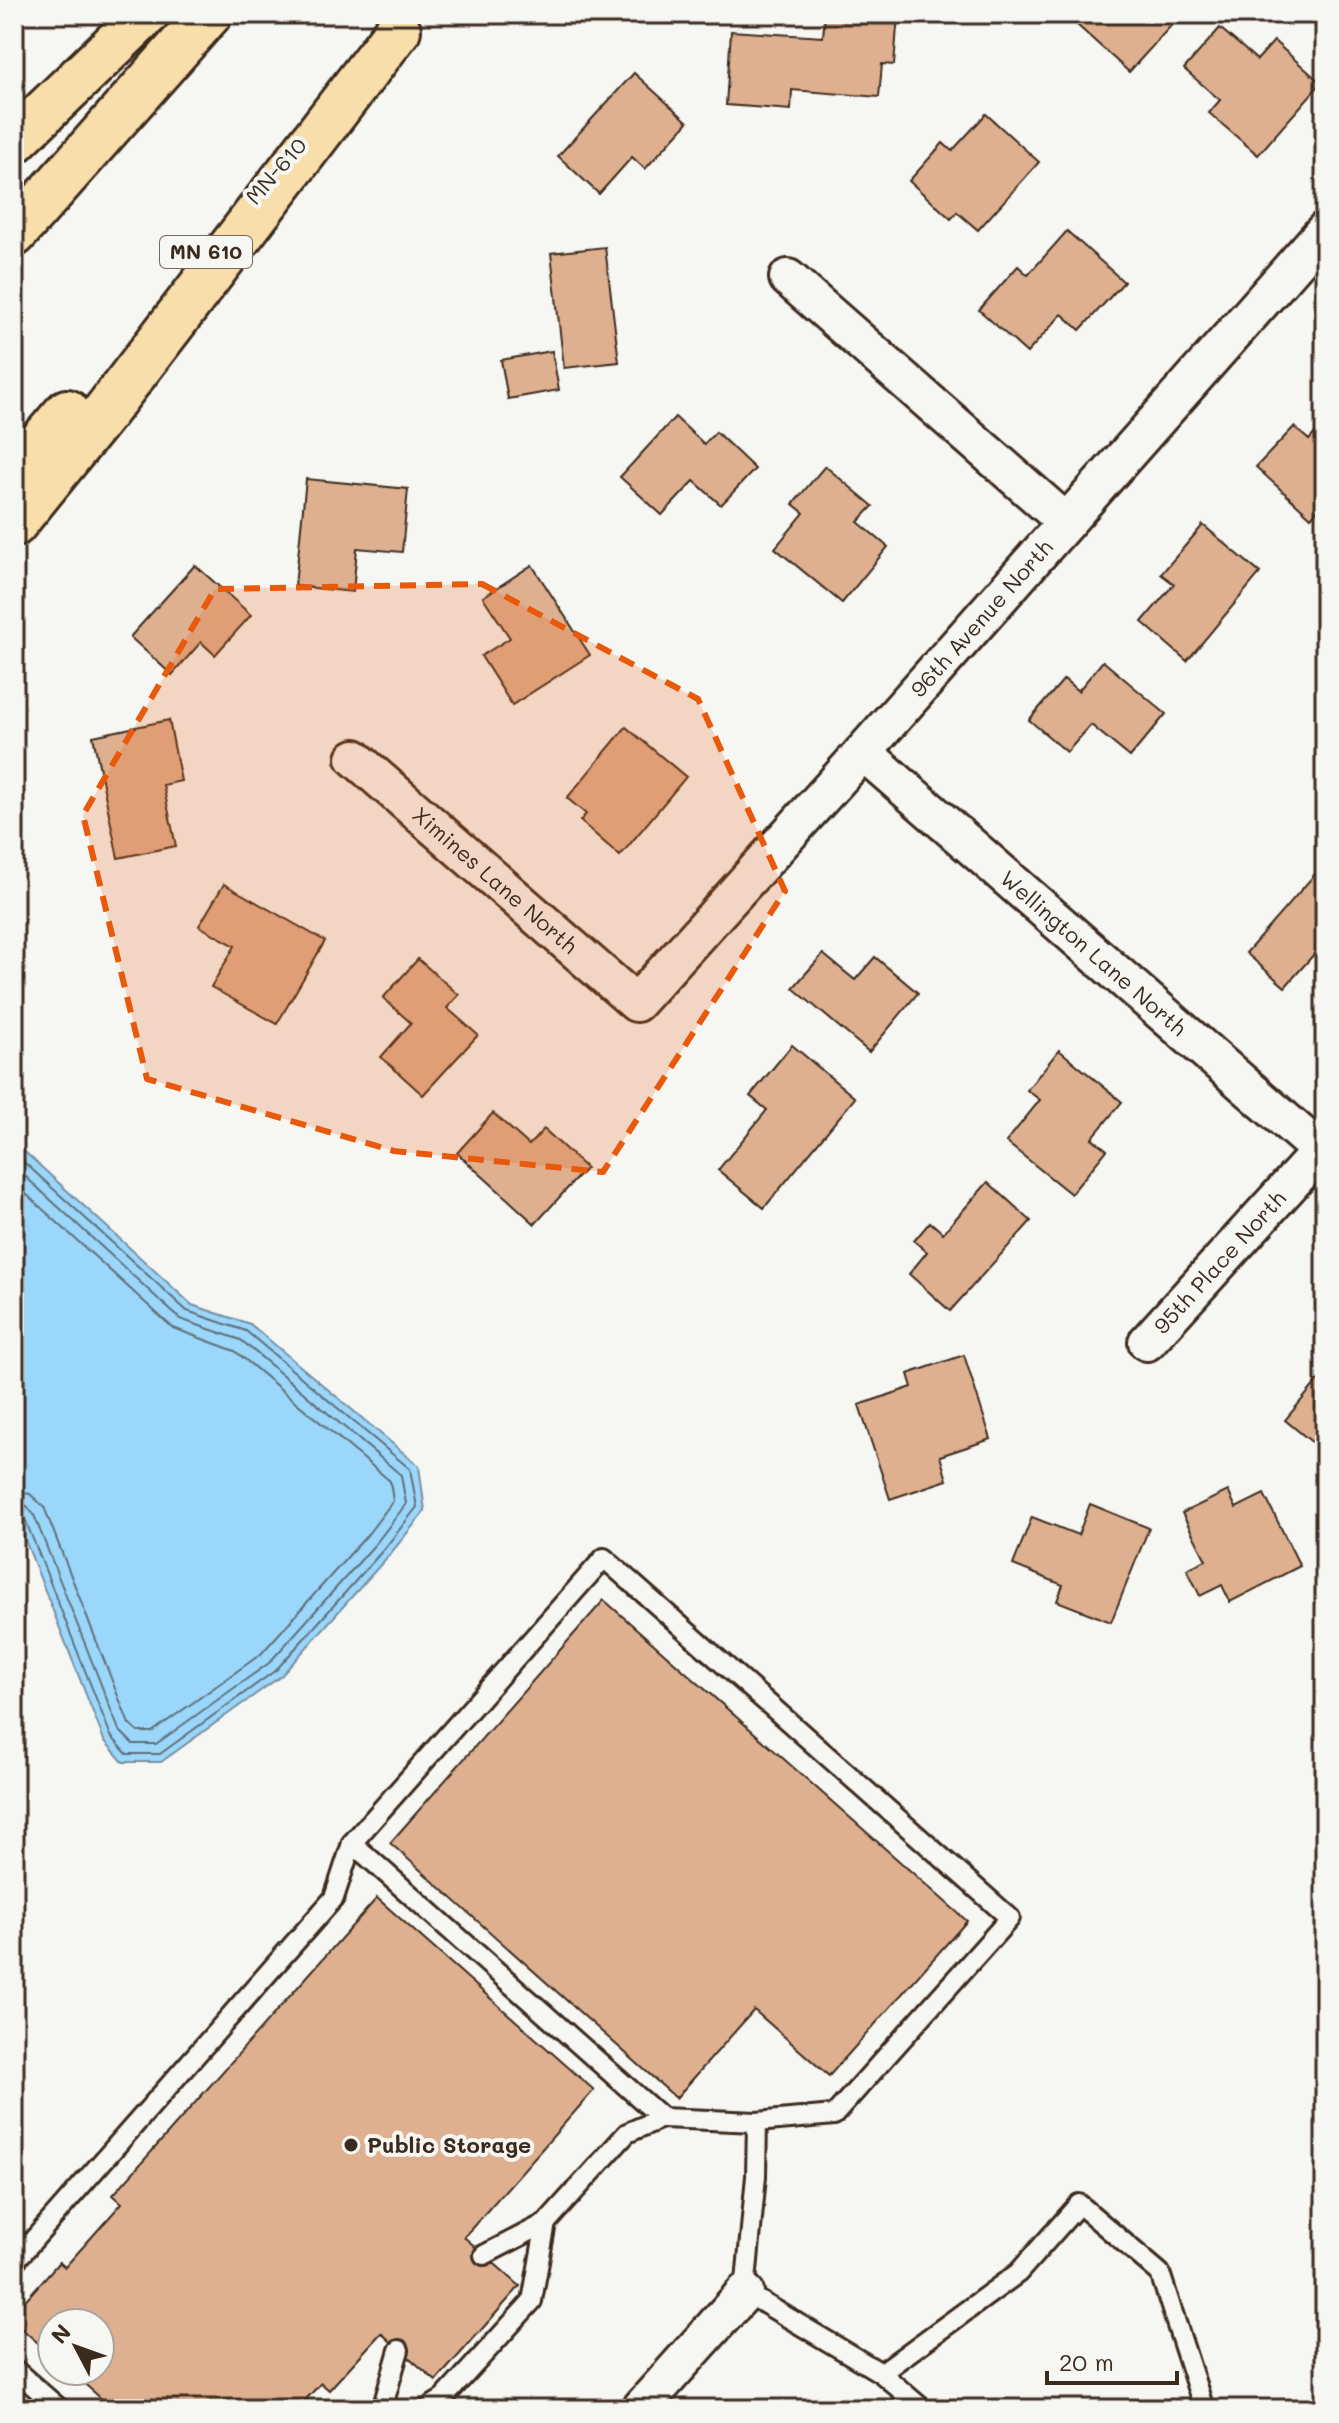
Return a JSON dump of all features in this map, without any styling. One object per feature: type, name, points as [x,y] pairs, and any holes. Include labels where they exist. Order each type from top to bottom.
[{"type":"highway","points":[[14,141],[146,14]]},
{"type":"highway","points":[[14,234],[209,14]]},
{"type":"highway","points":[[14,524],[104,413],[405,22]]},
{"type":"highway","name":"MN-610","points":[[14,474],[405,22]]},
{"type":"street","name":"96th Avenue North","points":[[636,1003],[863,752],[1325,230]]},
{"type":"street","points":[[788,278],[1066,522]]},
{"type":"street","name":"Wellington Lane North","points":[[863,752],[1323,1151]]},
{"type":"street","name":"Ximines Lane North","points":[[355,758],[636,1003]]},
{"type":"street","name":"95th Place North","points":[[1147,1342],[1323,1151]]},
{"type":"street","points":[[640,2409],[745,2292]]},
{"type":"lane","points":[[14,2262],[334,1898],[352,1843],[604,1558],[1010,1918],[834,2115],[757,2122],[662,2118],[627,2133],[546,2223],[484,2255]]},
{"type":"lane","points":[[352,1843],[662,2118]]},
{"type":"lane","points":[[757,2122],[756,2176],[745,2292],[881,2373],[923,2409]]},
{"type":"lane","points":[[881,2373],[1018,2273],[1079,2204],[1160,2273],[1204,2409]]},
{"type":"lane","points":[[427,2409],[443,2399],[532,2301],[546,2223]]},
{"type":"lane","points":[[382,2409],[399,2350]]},
{"type":"lane","points":[[14,2369],[60,2409]]},
{"type":"highlighted area","points":[[482,584],[698,699],[785,891],[603,1172],[394,1151],[147,1079],[83,815],[215,589]]},
{"type":"water","points":[[14,1142],[192,1305],[250,1324],[419,1466],[425,1511],[391,1553],[281,1676],[161,1762],[123,1762],[104,1740],[14,1512]]},
{"type":"building","points":[[825,14],[898,14],[894,65],[882,64],[879,97],[792,90],[791,110],[726,105],[731,31],[823,37]]},
{"type":"building","points":[[1065,14],[1174,14],[1178,18],[1129,72]]},
{"type":"building","points":[[1220,28],[1257,60],[1274,41],[1321,83],[1258,155],[1209,113],[1220,100],[1184,69]]},
{"type":"building","points":[[634,73],[688,122],[645,169],[632,157],[599,194],[558,156]]},
{"type":"building","points":[[986,114],[1039,162],[978,230],[957,212],[951,219],[909,181],[943,143],[952,151]]},
{"type":"building","points":[[1067,231],[1124,282],[1080,330],[1062,314],[1027,353],[979,310],[1018,266],[1028,275]]},
{"type":"building","points":[[605,247],[619,362],[564,368],[551,253]]},
{"type":"building","points":[[552,351],[559,390],[508,399],[501,360]]},
{"type":"building","points":[[675,417],[704,444],[716,432],[755,469],[721,505],[694,481],[662,515],[620,477]]},
{"type":"building","points":[[1325,422],[1325,502],[1311,517],[1256,467],[1294,427],[1309,440]]},
{"type":"building","points":[[825,466],[873,506],[858,522],[888,547],[842,603],[775,548],[804,513],[793,504]]},
{"type":"building","points":[[306,479],[408,489],[402,552],[357,548],[353,592],[295,586]]},
{"type":"building","points":[[1203,525],[1260,573],[1187,661],[1142,622],[1174,584],[1161,574]]},
{"type":"building","points":[[195,565],[251,615],[215,655],[201,642],[172,675],[130,637]]},
{"type":"building","points":[[532,565],[590,655],[512,705],[481,656],[510,638],[483,597]]},
{"type":"building","points":[[1103,661],[1166,714],[1130,757],[1091,725],[1067,752],[1029,720],[1064,679],[1078,691]]},
{"type":"building","points":[[169,720],[181,781],[163,785],[176,846],[118,858],[93,736]]},
{"type":"building","points":[[626,727],[686,777],[620,856],[580,821],[586,814],[567,798]]},
{"type":"building","points":[[1322,866],[1325,868],[1325,946],[1323,944],[1285,987],[1246,953]]},
{"type":"building","points":[[224,884],[325,941],[277,1024],[211,987],[235,946],[199,926]]},
{"type":"building","points":[[823,954],[855,980],[875,957],[918,993],[869,1052],[793,988]]},
{"type":"building","points":[[418,959],[459,995],[447,1008],[478,1035],[423,1095],[381,1057],[411,1023],[383,998]]},
{"type":"building","points":[[792,1045],[855,1098],[764,1208],[718,1170],[767,1110],[750,1096]]},
{"type":"building","points":[[1059,1050],[1122,1102],[1092,1138],[1107,1150],[1071,1194],[1006,1142],[1040,1100],[1027,1090]]},
{"type":"building","points":[[493,1113],[529,1145],[544,1129],[586,1168],[535,1224],[457,1153]]},
{"type":"building","points":[[988,1182],[1031,1221],[950,1311],[909,1274],[927,1252],[914,1241],[930,1222],[943,1233]]},
{"type":"building","points":[[964,1355],[991,1439],[940,1456],[947,1480],[890,1499],[859,1405],[912,1387],[908,1374]]},
{"type":"building","points":[[1325,1372],[1325,1453],[1285,1420]]},
{"type":"building","points":[[1228,1491],[1236,1508],[1264,1494],[1300,1566],[1230,1602],[1222,1585],[1200,1596],[1187,1569],[1206,1560],[1182,1513]]},
{"type":"building","points":[[1090,1504],[1149,1528],[1111,1622],[1057,1601],[1063,1585],[1013,1565],[1032,1517],[1078,1535]]},
{"type":"building","points":[[604,1600],[967,1921],[829,2076],[754,2010],[676,2098],[390,1843]]},
{"type":"building","name":"Public Storage","points":[[377,1898],[594,2090],[464,2237],[520,2286],[436,2381],[381,2333],[329,2390],[321,2383],[297,2409],[113,2409],[88,2387],[116,2387],[116,2307],[36,2307],[36,2341],[14,2322],[14,2313],[59,2262],[65,2267],[122,2203],[113,2195]]},
{"type":"place","name":"Public Storage","points":[[351,2145]]}]
